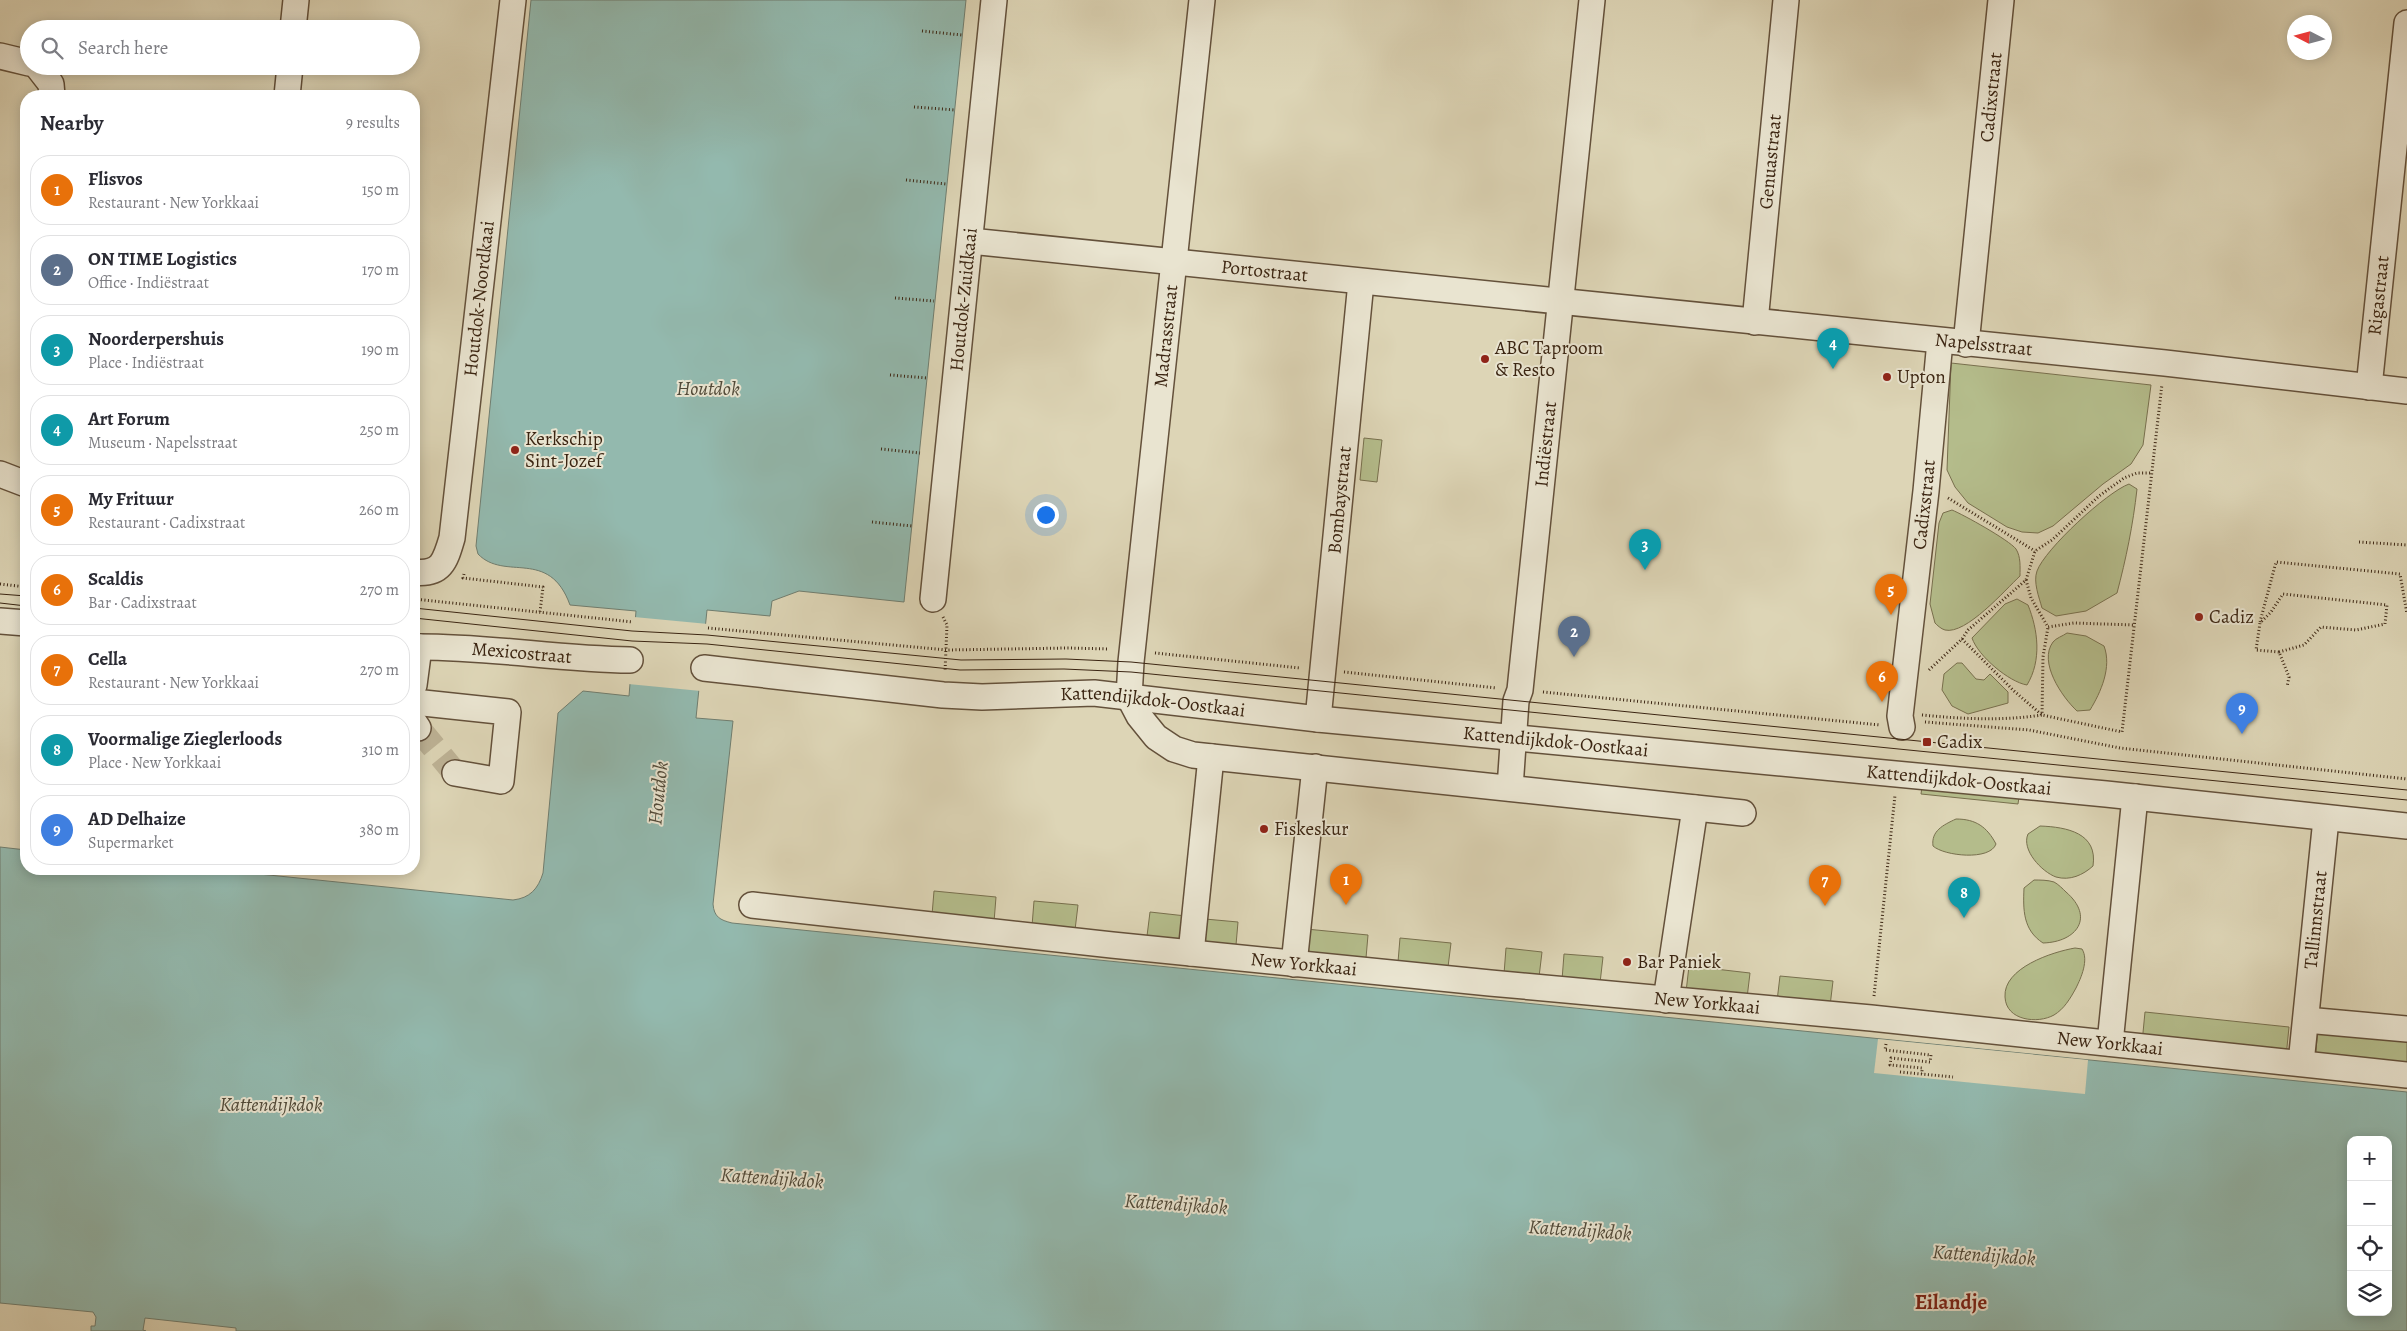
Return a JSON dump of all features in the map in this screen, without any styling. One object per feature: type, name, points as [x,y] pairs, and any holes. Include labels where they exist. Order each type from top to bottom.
[{"type":"street","points":[[294,20],[296,0]]},
{"type":"street","name":"Houtdok-Noordkaai","points":[[420,572],[437,570],[447,556],[452,538],[513,0]]},
{"type":"street","name":"Houtdok-Zuidkaai","points":[[933,600],[994,0]]},
{"type":"street","name":"Madrasstraat","points":[[1129,697],[1202,0]]},
{"type":"street","name":"Indiëstraat","points":[[1510,788],[1516,701],[1520,690],[1592,0]]},
{"type":"street","name":"Genuastraat","points":[[1755,322],[1786,0]]},
{"type":"street","name":"Cadixstraat","points":[[1966,344],[2001,0]]},
{"type":"street","name":"Rigastraat","points":[[2369,388],[2407,24]]},
{"type":"street","points":[[0,56],[20,61]]},
{"type":"street","points":[[44,75],[50,84],[51,90]]},
{"type":"street","points":[[287,90],[289,75]]},
{"type":"street","name":"Portostraat","points":[[970,242],[1560,303]]},
{"type":"street","name":"Bombaystraat","points":[[1318,719],[1361,282]]},
{"type":"street","name":"Napelsstraat","points":[[1560,303],[2165,363],[2407,391]]},
{"type":"street","name":"Cadixstraat","points":[[1901,720],[1940,341]]},
{"type":"street","points":[[0,474],[20,482]]},
{"type":"street","points":[[0,621],[20,623]]},
{"type":"street","name":"Mexicostraat","points":[[420,646],[458,646],[579,660],[630,660]]},
{"type":"street","name":"Kattendijkdok-Oostkaai","points":[[704,668],[943,695],[982,696],[1094,693],[1318,719],[2134,797],[2326,819],[2407,826]]},
{"type":"street","points":[[1129,697],[1139,716],[1156,737],[1174,749],[1193,755],[1743,813]]},
{"type":"street","points":[[420,703],[508,712],[500,781],[455,773]]},
{"type":"street","points":[[1191,953],[1211,756]]},
{"type":"street","points":[[1294,964],[1315,767]]},
{"type":"street","points":[[2110,1043],[2134,797]]},
{"type":"street","points":[[1666,1000],[1694,808]]},
{"type":"street","name":"Tallinnstraat","points":[[2306,1020],[2326,819]]},
{"type":"street","name":"New Yorkkaai","points":[[752,905],[1294,964],[1871,1018],[2407,1075]]},
{"type":"street","points":[[2301,1064],[2306,1020],[2407,1029]]},
{"type":"path","points":[[922,31],[962,35]]},
{"type":"path","points":[[914,107],[954,110]]},
{"type":"path","points":[[906,180],[946,184]]},
{"type":"path","points":[[895,298],[934,301]]},
{"type":"path","points":[[1901,720],[2008,720],[2042,715],[2122,732],[2165,363]]},
{"type":"path","points":[[890,375],[927,378]]},
{"type":"path","points":[[881,449],[920,453]]},
{"type":"path","points":[[1928,672],[1933,664],[1962,639],[1968,630],[2026,580],[2035,551],[2052,540],[2099,496],[2124,478],[2137,473],[2152,473]]},
{"type":"path","points":[[1926,491],[1953,500],[2035,551]]},
{"type":"path","points":[[872,522],[912,526]]},
{"type":"path","points":[[2359,542],[2407,545]]},
{"type":"path","points":[[2260,623],[2271,612],[2282,594],[2387,605],[2385,624],[2356,630],[2321,627],[2304,645],[2279,652],[2256,650],[2260,623],[2276,562],[2400,574],[2407,614]]},
{"type":"path","points":[[464,569],[463,578],[543,587],[540,612]]},
{"type":"path","points":[[2026,580],[2031,598],[2048,627],[2043,657],[2042,715]]},
{"type":"path","points":[[0,584],[20,586]]},
{"type":"path","points":[[420,600],[633,622]]},
{"type":"path","points":[[933,600],[948,625],[943,695]]},
{"type":"path","points":[[2048,627],[2074,623],[2134,625]]},
{"type":"path","points":[[708,628],[947,650],[1068,648],[1132,661],[1323,670],[1520,690],[2029,730],[2120,748],[2407,779]]},
{"type":"path","points":[[1962,639],[2014,692],[2042,715]]},
{"type":"path","points":[[2279,652],[2290,677],[2287,687]]},
{"type":"path","points":[[1938,728],[1939,723]]},
{"type":"path","points":[[1871,1018],[1895,795]]},
{"type":"path","points":[[1886,1044],[1885,1050],[1930,1055],[1930,1062],[1891,1058],[1890,1065],[1922,1068],[1922,1074]]},
{"type":"path","points":[[1900,1072],[1953,1077]]},
{"type":"green space","points":[[1951,363],[2151,385],[2143,445],[2131,464],[2103,484],[2053,526],[2038,533],[2022,532],[2007,527],[1968,503],[1955,487],[1947,470]]},
{"type":"green space","points":[[1364,438],[1382,440],[1377,482],[1360,480]]},
{"type":"green space","points":[[2129,484],[2137,489],[2129,542],[2117,593],[2086,611],[2056,616],[2042,608],[2037,590],[2036,575],[2042,561],[2092,509]]},
{"type":"green space","points":[[1952,510],[1976,522],[2012,545],[2018,552],[2020,576],[1974,619],[1954,630],[1945,630],[1935,623],[1930,604],[1939,523],[1943,513]]},
{"type":"green space","points":[[2017,599],[2028,605],[2036,635],[2037,655],[2032,675],[2027,685],[2003,674],[1987,660],[1972,638],[2005,604]]},
{"type":"green space","points":[[2067,633],[2086,636],[2104,646],[2107,662],[2106,671],[2098,695],[2090,710],[2077,711],[2071,705],[2059,688],[2050,669],[2049,650],[2054,641]]},
{"type":"green space","points":[[1957,663],[1962,663],[1976,679],[1984,680],[1990,674],[2008,692],[2008,703],[1968,714],[1952,706],[1942,690],[1944,674]]},
{"type":"green space","points":[[1922,787],[2019,797],[2018,804],[1921,794]]},
{"type":"green space","points":[[1956,819],[1975,822],[1980,825],[1989,833],[1996,844],[1985,853],[1976,855],[1956,854],[1933,846],[1936,832],[1942,826]]},
{"type":"green space","points":[[2040,826],[2070,830],[2086,839],[2091,846],[2093,866],[2071,878],[2061,878],[2050,874],[2034,860],[2027,847],[2028,834]]},
{"type":"green space","points":[[2034,880],[2054,882],[2075,901],[2080,919],[2073,933],[2055,942],[2043,943],[2031,932],[2024,912],[2024,888]]},
{"type":"green space","points":[[934,891],[996,897],[994,922],[932,915]]},
{"type":"green space","points":[[1034,901],[1078,905],[1075,930],[1032,926]]},
{"type":"green space","points":[[1150,912],[1186,916],[1183,940],[1147,936]]},
{"type":"green space","points":[[1205,919],[1238,922],[1236,945],[1204,942]]},
{"type":"green space","points":[[1306,929],[1368,935],[1366,958],[1304,952]]},
{"type":"green space","points":[[1400,938],[1451,943],[1448,967],[1398,962]]},
{"type":"green space","points":[[1506,948],[1542,952],[1539,977],[1504,974]]},
{"type":"green space","points":[[2075,948],[2082,949],[2084,953],[2084,969],[2076,988],[2061,1010],[2047,1018],[2032,1020],[2017,1016],[2011,1011],[2005,997],[2006,987],[2020,970],[2054,953]]},
{"type":"green space","points":[[1564,954],[1603,957],[1600,983],[1562,980]]},
{"type":"green space","points":[[1689,966],[1750,973],[1747,998],[1686,992]]},
{"type":"green space","points":[[1780,976],[1833,981],[1830,1006],[1777,1001]]},
{"type":"green space","points":[[2145,1012],[2289,1027],[2286,1057],[2142,1043]]},
{"type":"green space","points":[[2318,1029],[2407,1038],[2407,1069],[2315,1060]]},
{"type":"water","name":"Kattendijkdok","points":[[531,0],[966,0],[904,602],[799,591],[772,601],[770,616],[707,610],[696,718],[733,721],[713,904],[718,917],[732,923],[2407,1092],[2407,1331],[236,1331],[236,1328],[145,1318],[143,1330],[146,1331],[91,1331],[91,1326],[95,1326],[96,1317],[93,1312],[0,1303],[0,847],[20,849],[20,875],[269,875],[513,900],[529,895],[539,884],[543,873],[558,713],[583,691],[629,696],[636,611],[570,605],[561,587],[551,576],[526,568],[501,566],[489,562],[478,554],[476,546]]},
{"type":"pier","points":[[634,617],[708,624],[701,691],[628,684]]},
{"type":"pier","points":[[1878,1039],[2088,1060],[2085,1094],[1874,1073]]},
{"type":"tunnel","points":[[420,730],[455,773]]},
{"type":"tram line","points":[[0,594],[20,596]]},
{"type":"tram line","points":[[0,603],[20,605]]},
{"type":"tram line","points":[[420,609],[632,631],[707,635],[961,660],[1066,659],[1131,662],[2407,790]]},
{"type":"tram line","points":[[420,619],[632,641],[707,644],[960,670],[1064,669],[1131,672],[2407,800]]},
{"type":"place","name":"ABC Taproom & Resto","points":[[1485,359]]},
{"type":"place","name":"Art Forum","points":[[1833,369]]},
{"type":"place","name":"Upton","points":[[1887,377]]},
{"type":"place","name":"Kerkschip Sint-Jozef","points":[[515,450]]},
{"type":"place","name":"Noorderpershuis","points":[[1645,570]]},
{"type":"place","name":"My Frituur","points":[[1891,615]]},
{"type":"place","name":"Cadiz","points":[[2199,617]]},
{"type":"place","name":"ON TIME Logistics","points":[[1574,657]]},
{"type":"place","name":"Scaldis","points":[[1882,702]]},
{"type":"place","name":"AD Delhaize","points":[[2242,734]]},
{"type":"place","name":"Cadix","points":[[1927,742]]},
{"type":"place","name":"Fiskeskur","points":[[1264,829]]},
{"type":"place","name":"Flisvos","points":[[1346,905]]},
{"type":"place","name":"Cella","points":[[1825,906]]},
{"type":"place","name":"Voormalige Zieglerloods","points":[[1964,918]]},
{"type":"place","name":"Bar Paniek","points":[[1627,962]]},
{"type":"district","name":"Eilandje","points":[[1951,1302]]},
{"type":"water label","name":"Houtdok","points":[[708,388]]},
{"type":"water label","name":"Houtdok","points":[[658,793]]}]
